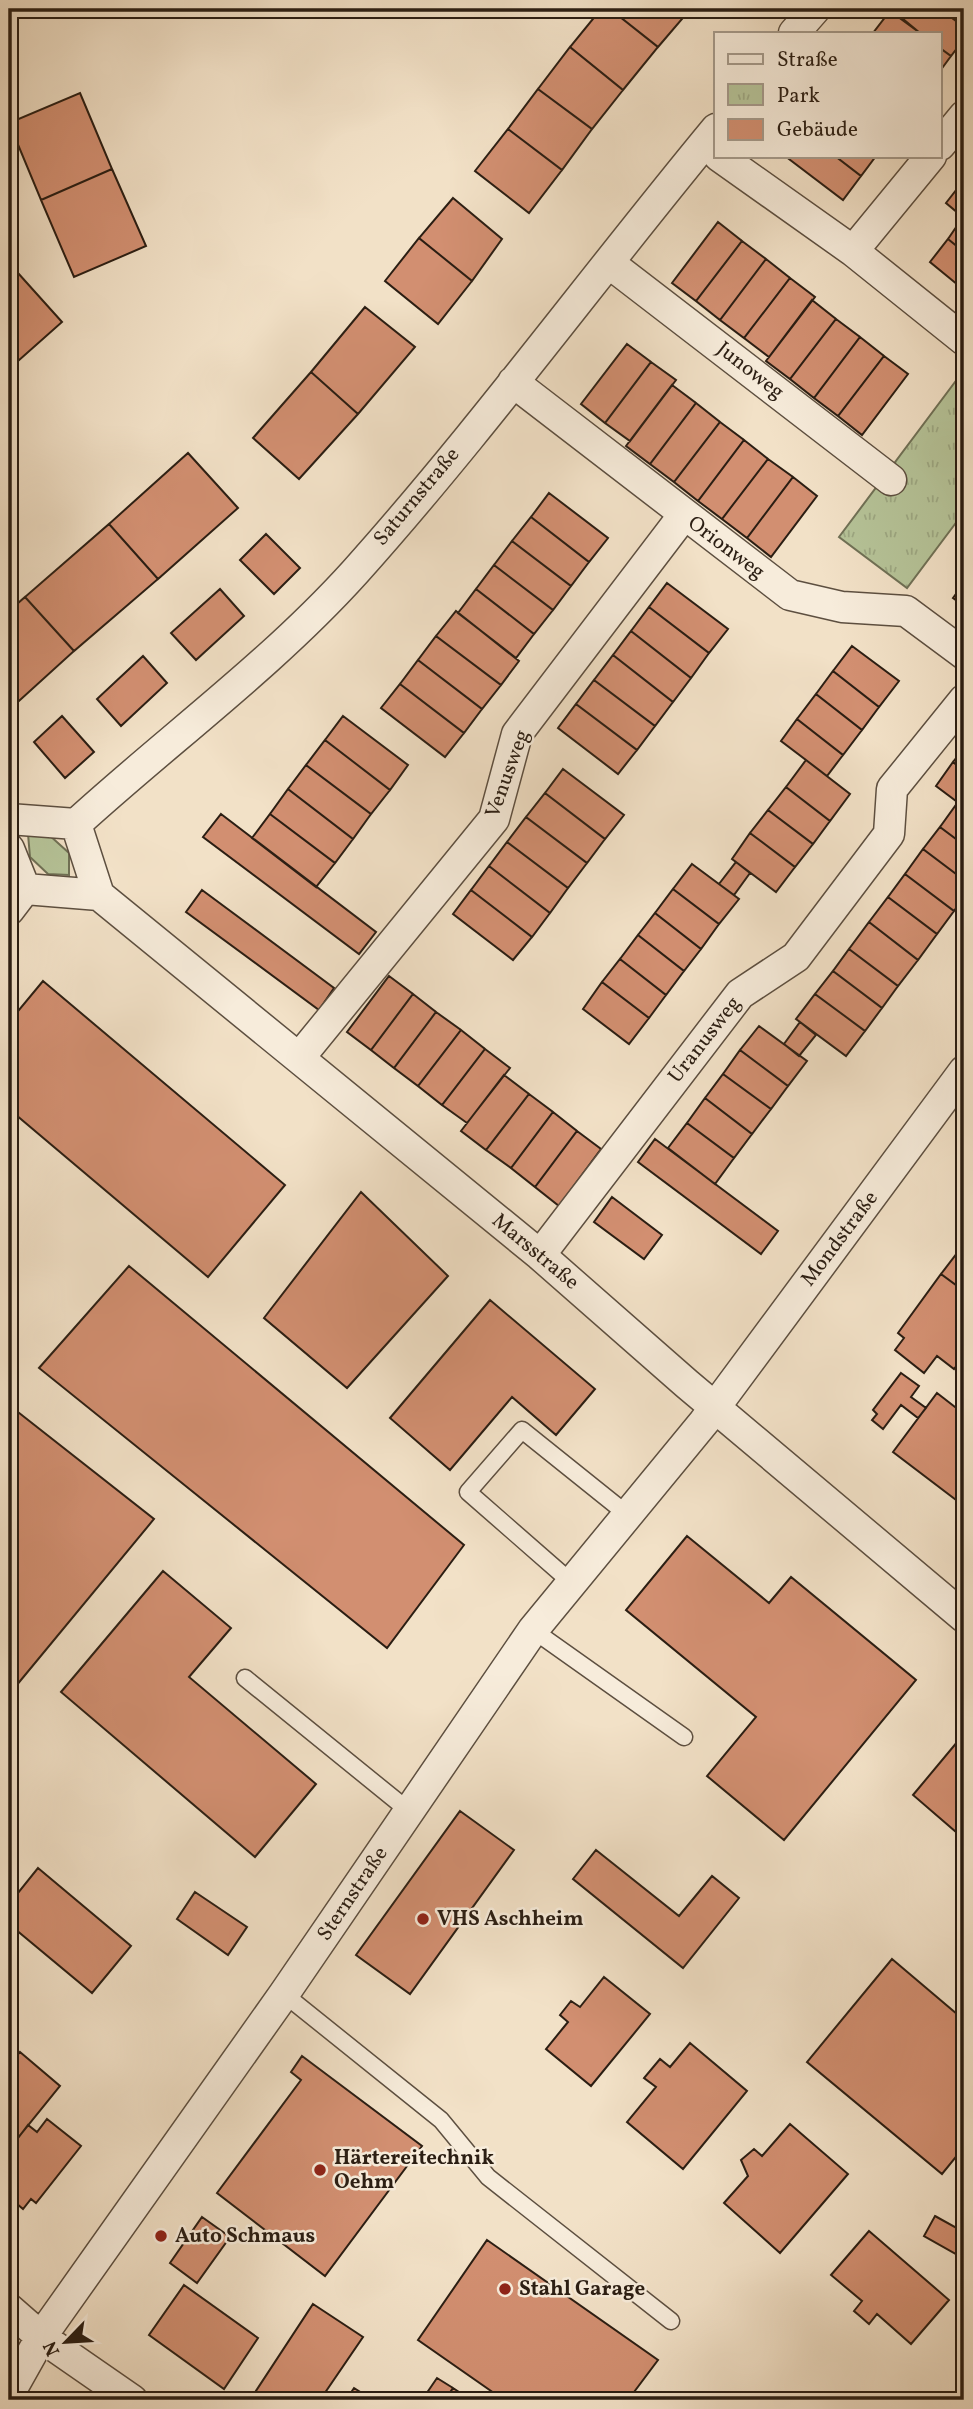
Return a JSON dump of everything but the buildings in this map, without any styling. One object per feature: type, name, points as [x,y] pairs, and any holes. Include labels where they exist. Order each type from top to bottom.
[{"type":"street","points":[[795,32],[815,9]]},
{"type":"street","points":[[942,143],[964,116]]},
{"type":"street","name":"Saturnstraße","points":[[76,824],[290,635],[354,573],[609,262],[713,146]]},
{"type":"street","points":[[729,158],[853,251],[964,340]]},
{"type":"street","points":[[853,251],[929,158]]},
{"type":"street","name":"Junoweg","points":[[609,262],[891,480]]},
{"type":"street","name":"Orionweg","points":[[513,382],[682,516],[790,595],[842,607],[906,611],[964,654]]},
{"type":"street","name":"Venusweg","points":[[299,1058],[494,819],[517,734],[682,516]]},
{"type":"street","name":"Uranusweg","points":[[540,1255],[740,994],[796,957],[889,834],[892,789],[964,700]]},
{"type":"street","points":[[9,819],[76,824],[99,895],[17,900],[9,849]]},
{"type":"street","name":"Marsstraße","points":[[99,895],[540,1255],[964,1617]]},
{"type":"street","name":"Mondstraße","points":[[715,1407],[964,1071]]},
{"type":"street","name":"Sternstraße","points":[[9,2394],[41,2337],[284,1994],[533,1630],[715,1407]]},
{"type":"street","points":[[9,2309],[41,2337],[132,2400]]},
{"type":"lane","points":[[572,1583],[468,1492],[522,1430],[628,1515]]},
{"type":"lane","points":[[533,1630],[684,1737]]},
{"type":"lane","points":[[245,1678],[409,1811]]},
{"type":"lane","points":[[284,1994],[441,2120],[488,2177],[671,2321]]},
{"type":"green space","points":[[964,370],[964,512],[907,588],[839,537]]},
{"type":"green space","points":[[28,834],[48,834],[69,853],[69,875],[48,874],[30,857]]},
{"type":"place","name":"VHS Aschheim","points":[[423,1919]]},
{"type":"place","name":"Härtereitechnik Oehm","points":[[320,2170]]},
{"type":"place","name":"Auto Schmaus","points":[[161,2236]]},
{"type":"place","name":"Stahl Garage","points":[[505,2289]]}]
